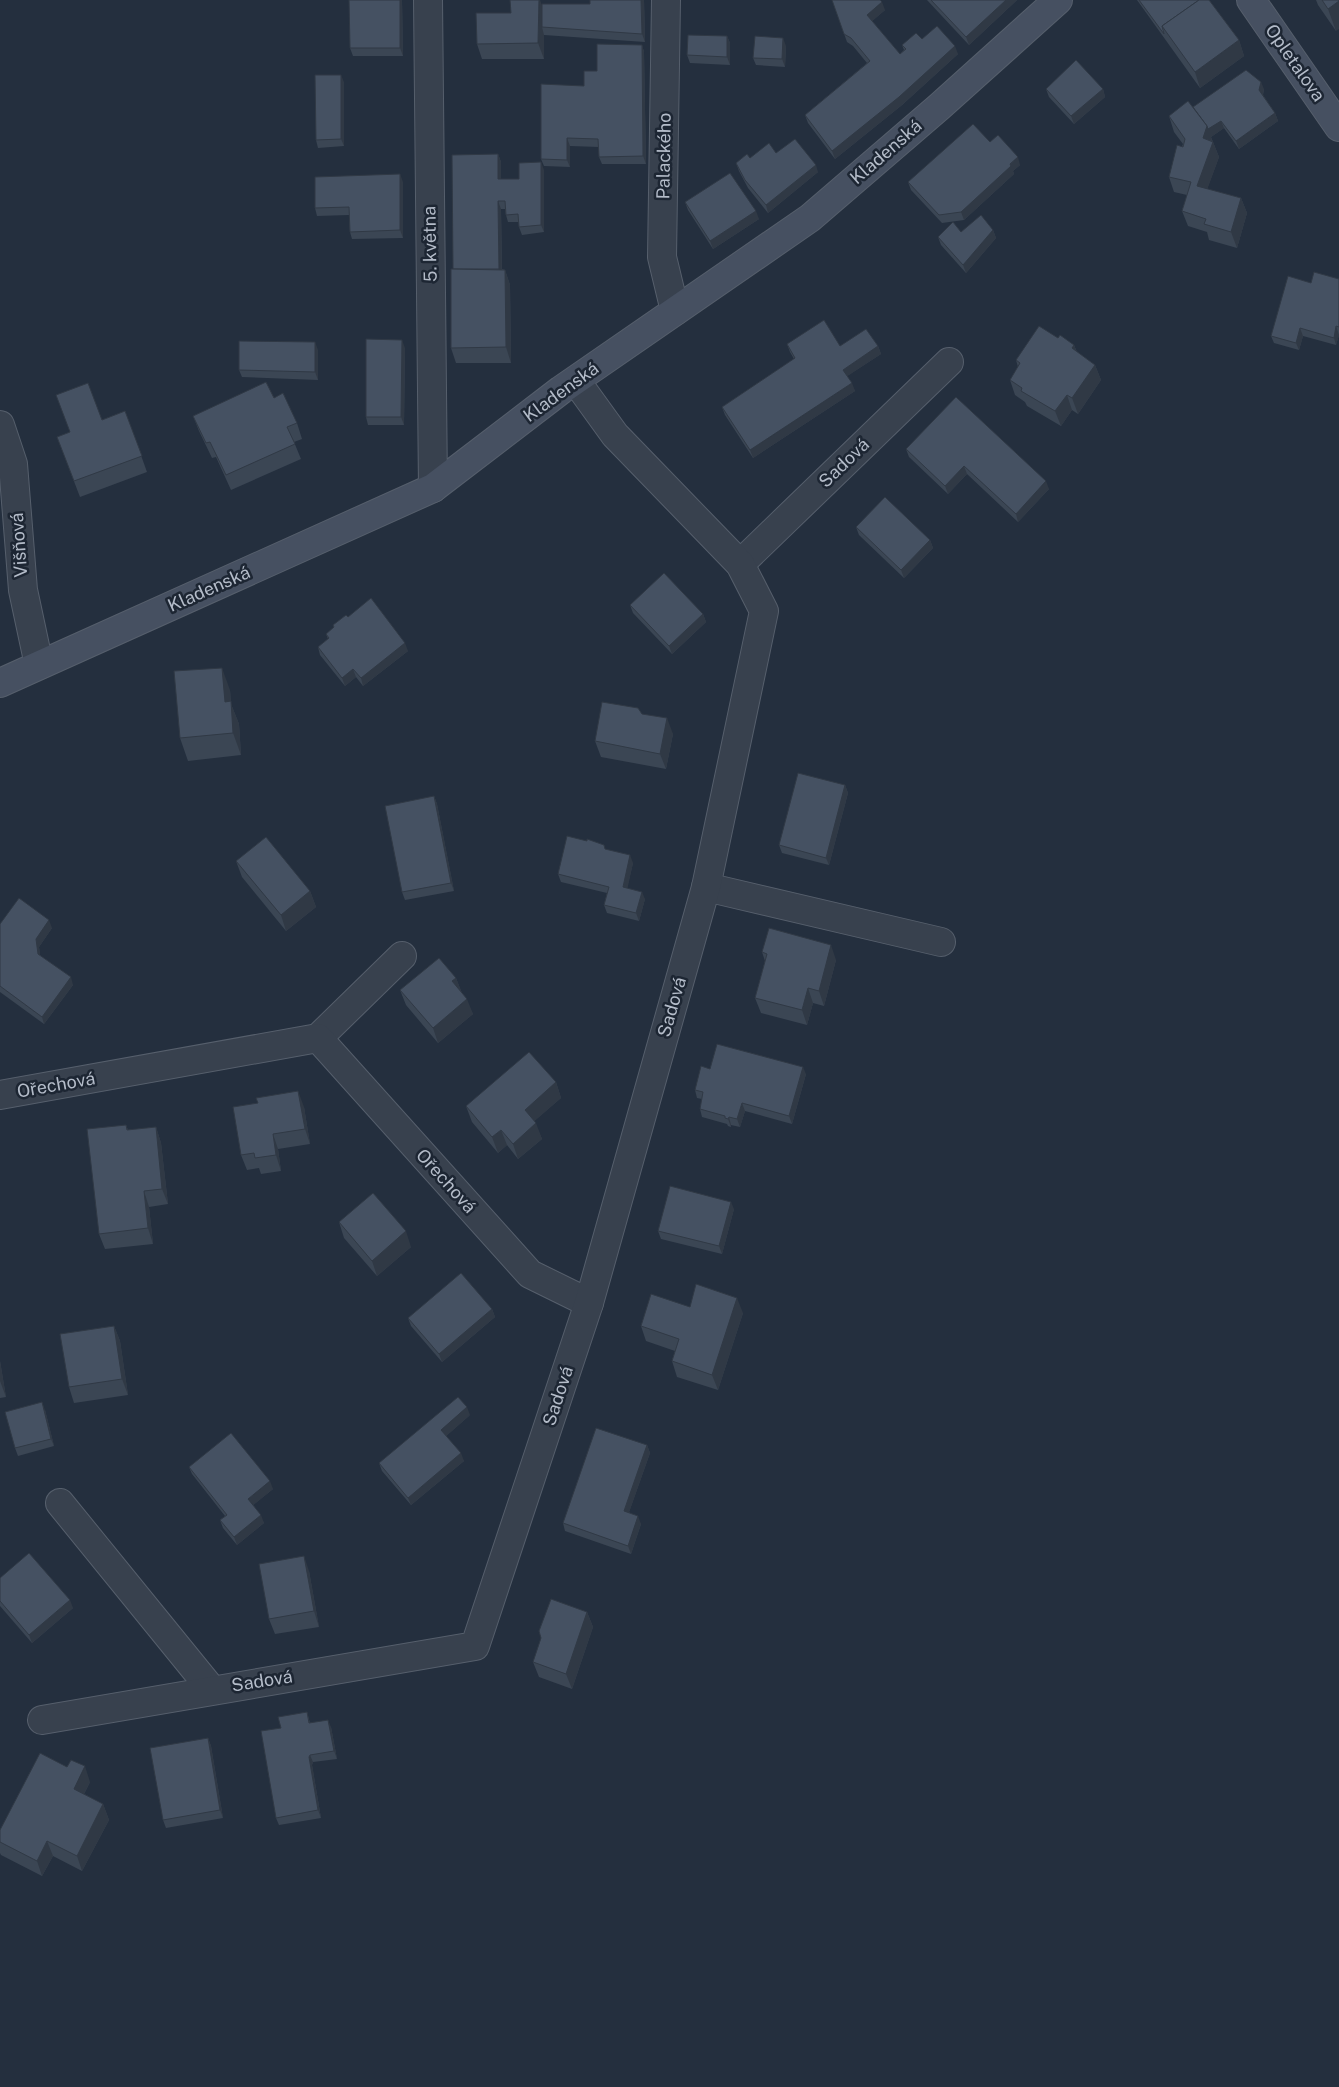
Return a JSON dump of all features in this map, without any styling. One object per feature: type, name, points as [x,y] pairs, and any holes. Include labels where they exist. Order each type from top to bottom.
[{"type":"street","name":"5. května","points":[[428,0],[433,488]]},
{"type":"street","name":"Palackého","points":[[666,0],[662,257],[674,311]]},
{"type":"street","name":"Kladenská","points":[[0,683],[433,488],[561,390],[810,218],[939,107],[1058,0]]},
{"type":"street","name":"Opletalova","points":[[1251,0],[1339,126]]},
{"type":"street","name":"Sadová","points":[[740,564],[949,362]]},
{"type":"street","name":"Sadová","points":[[42,1720],[475,1646],[589,1303],[706,887],[764,611],[740,564],[615,434],[576,381]]},
{"type":"street","name":"Višňová","points":[[0,425],[13,464],[23,590],[39,665]]},
{"type":"street","points":[[706,887],[941,942]]},
{"type":"street","points":[[318,1038],[402,956]]},
{"type":"street","name":"Ořechová","points":[[0,1095],[318,1038],[530,1274],[589,1303]]},
{"type":"street","name":"Sadová","points":[[60,1503],[212,1690]]},
{"type":"building","points":[[349,0],[400,0],[400,48],[350,48]]},
{"type":"building","points":[[510,0],[539,0],[538,43],[477,44],[476,13],[511,13]]},
{"type":"building","points":[[590,0],[641,0],[642,34],[542,27],[542,4],[590,4]]},
{"type":"building","points":[[832,0],[880,0],[882,2],[867,15],[900,54],[906,49],[902,45],[916,33],[922,39],[937,26],[955,46],[899,97],[832,151],[805,115],[870,61],[851,38],[844,34]]},
{"type":"building","points":[[931,0],[1006,0],[966,37]]},
{"type":"building","points":[[1139,0],[1199,0],[1162,26],[1164,34]]},
{"type":"building","points":[[1199,0],[1209,0],[1239,40],[1195,72],[1162,26]]},
{"type":"building","points":[[1322,0],[1339,0],[1339,1],[1328,9]]},
{"type":"building","points":[[688,35],[727,36],[727,57],[687,55]]},
{"type":"building","points":[[755,36],[783,38],[782,59],[753,58]]},
{"type":"building","points":[[597,44],[642,45],[643,156],[599,157],[598,139],[567,138],[567,160],[541,159],[541,84],[584,86],[584,71],[597,71]]},
{"type":"building","points":[[1076,60],[1103,89],[1071,116],[1046,89]]},
{"type":"building","points":[[1246,70],[1261,82],[1259,90],[1275,113],[1236,141],[1221,121],[1208,129],[1193,107]]},
{"type":"building","points":[[315,75],[341,75],[341,139],[316,140]]},
{"type":"building","points":[[1188,101],[1207,126],[1203,138],[1213,142],[1197,186],[1241,198],[1231,232],[1204,224],[1206,219],[1182,211],[1191,182],[1169,177],[1177,145],[1183,147],[1185,139],[1169,116]]},
{"type":"building","points":[[973,124],[990,142],[998,135],[1018,157],[1010,164],[1011,166],[961,212],[939,215],[908,182]]},
{"type":"building","points":[[795,139],[816,165],[766,205],[745,180],[736,163],[747,154],[750,158],[769,143],[776,153]]},
{"type":"building","points":[[498,154],[498,179],[519,179],[519,163],[541,162],[541,225],[519,227],[518,214],[506,215],[505,201],[498,201],[499,269],[453,269],[452,155]]},
{"type":"building","points":[[730,173],[756,211],[710,241],[685,202]]},
{"type":"building","points":[[400,174],[400,230],[350,232],[349,207],[315,208],[315,177]]},
{"type":"building","points":[[981,215],[993,230],[963,265],[938,237],[953,222],[961,232]]},
{"type":"building","points":[[451,269],[505,270],[506,347],[451,348]]},
{"type":"building","points":[[1314,272],[1339,279],[1339,327],[1336,326],[1334,338],[1300,328],[1296,343],[1271,336],[1288,276],[1311,283]]},
{"type":"building","points":[[824,320],[840,346],[866,329],[878,346],[843,370],[852,383],[750,450],[722,407],[795,358],[787,344]]},
{"type":"building","points":[[1039,326],[1058,338],[1060,335],[1074,345],[1072,348],[1095,365],[1072,398],[1067,395],[1055,411],[1021,391],[1022,388],[1010,380],[1020,363],[1016,360]]},
{"type":"building","points":[[366,339],[402,340],[401,417],[366,417]]},
{"type":"building","points":[[239,341],[315,342],[315,372],[239,370]]},
{"type":"building","points":[[266,382],[274,398],[283,393],[297,423],[287,427],[295,444],[226,475],[210,442],[206,443],[193,416]]},
{"type":"building","points":[[88,383],[102,420],[125,411],[142,456],[74,481],[57,437],[70,432],[56,395]]},
{"type":"building","points":[[956,397],[1046,481],[1016,514],[964,466],[945,486],[906,449]]},
{"type":"building","points":[[885,497],[930,540],[901,570],[856,527]]},
{"type":"building","points":[[664,573],[703,614],[669,646],[630,605]]},
{"type":"building","points":[[371,598],[405,643],[361,678],[353,669],[342,678],[318,647],[329,638],[326,634],[334,627],[333,625],[346,615],[348,617]]},
{"type":"building","points":[[222,668],[225,702],[231,701],[233,733],[180,738],[174,671]]},
{"type":"building","points":[[602,702],[638,708],[642,714],[667,718],[660,754],[595,741]]},
{"type":"building","points":[[798,773],[845,785],[826,858],[779,845]]},
{"type":"building","points":[[434,796],[451,883],[402,892],[385,806]]},
{"type":"building","points":[[567,836],[587,841],[587,839],[604,845],[605,849],[630,855],[623,887],[642,892],[636,913],[604,905],[609,887],[558,874]]},
{"type":"building","points":[[266,837],[310,891],[281,915],[236,861]]},
{"type":"building","points":[[19,898],[49,920],[36,939],[38,954],[71,977],[42,1017],[0,986],[0,924]]},
{"type":"building","points":[[769,928],[831,945],[819,991],[808,988],[802,1010],[755,998],[767,954],[762,952]]},
{"type":"building","points":[[439,958],[456,978],[452,981],[467,999],[433,1028],[400,990]]},
{"type":"building","points":[[717,1044],[803,1067],[789,1116],[742,1103],[737,1119],[729,1117],[728,1119],[725,1116],[700,1109],[703,1092],[695,1090],[701,1066],[710,1069]]},
{"type":"building","points":[[529,1052],[556,1082],[525,1110],[536,1123],[513,1144],[501,1130],[492,1137],[466,1106]]},
{"type":"building","points":[[298,1091],[305,1129],[273,1134],[276,1155],[255,1158],[254,1153],[241,1155],[233,1107],[258,1103],[256,1098]]},
{"type":"building","points":[[126,1125],[127,1130],[156,1127],[162,1189],[144,1191],[148,1228],[99,1234],[87,1129]]},
{"type":"building","points":[[670,1186],[731,1202],[719,1246],[658,1231]]},
{"type":"building","points":[[373,1193],[406,1231],[372,1261],[339,1222]]},
{"type":"building","points":[[461,1273],[492,1309],[439,1354],[408,1318]]},
{"type":"building","points":[[696,1284],[737,1298],[712,1375],[672,1361],[679,1339],[641,1326],[651,1294],[690,1307]]},
{"type":"building","points":[[114,1326],[122,1379],[69,1387],[60,1334]]},
{"type":"building","points":[[458,1397],[467,1407],[441,1430],[461,1453],[408,1498],[379,1463]]},
{"type":"building","points":[[42,1402],[51,1439],[15,1448],[5,1412]]},
{"type":"building","points":[[596,1428],[647,1445],[624,1511],[638,1516],[628,1546],[563,1523]]},
{"type":"building","points":[[231,1433],[270,1481],[248,1499],[261,1515],[234,1537],[220,1520],[227,1515],[189,1467]]},
{"type":"building","points":[[29,1553],[70,1600],[29,1635],[0,1601],[0,1578]]},
{"type":"building","points":[[304,1556],[314,1611],[269,1619],[259,1564]]},
{"type":"building","points":[[551,1599],[587,1612],[566,1674],[533,1662],[541,1638],[539,1631]]},
{"type":"building","points":[[307,1712],[309,1723],[328,1720],[334,1751],[310,1755],[309,1757],[318,1810],[276,1818],[261,1731],[281,1728],[278,1717]]},
{"type":"building","points":[[208,1738],[220,1810],[163,1820],[150,1748]]},
{"type":"building","points":[[40,1753],[67,1767],[71,1760],[85,1766],[74,1789],[103,1804],[77,1856],[47,1841],[37,1861],[0,1842],[0,1830]]}]
